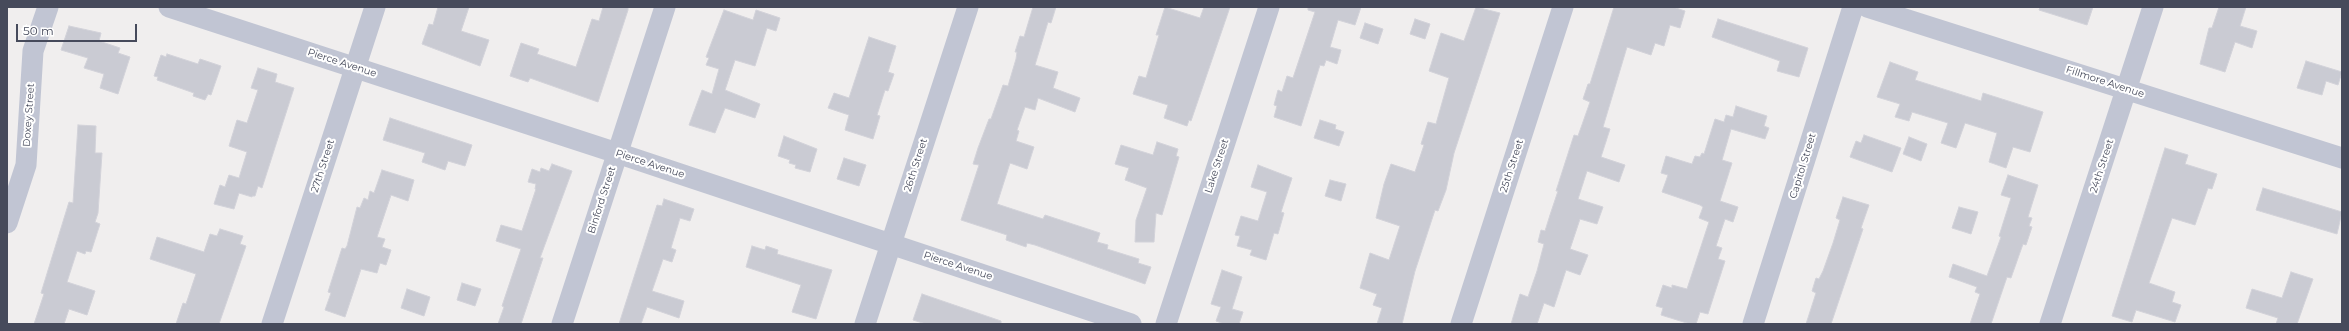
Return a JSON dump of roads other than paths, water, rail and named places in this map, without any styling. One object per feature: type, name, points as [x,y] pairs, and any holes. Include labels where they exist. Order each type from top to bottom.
[{"type":"street","name":"Doxey Street","points":[[7,223],[26,164],[34,51],[48,7]]},
{"type":"street","name":"Pierce Avenue","points":[[169,7],[617,153],[1131,324]]},
{"type":"street","name":"27th Street","points":[[272,324],[374,7]]},
{"type":"street","name":"Binford Street","points":[[562,324],[665,7]]},
{"type":"street","name":"26th Street","points":[[865,324],[968,7]]},
{"type":"street","name":"Lake Street","points":[[1166,324],[1269,7]]},
{"type":"street","name":"25th Street","points":[[1461,324],[1563,7]]},
{"type":"street","name":"Capitol Street","points":[[1753,324],[1852,7]]},
{"type":"street","name":"Fillmore Avenue","points":[[1867,7],[2127,88],[2342,158]]},
{"type":"street","name":"24th Street","points":[[2050,324],[2153,7]]}]
